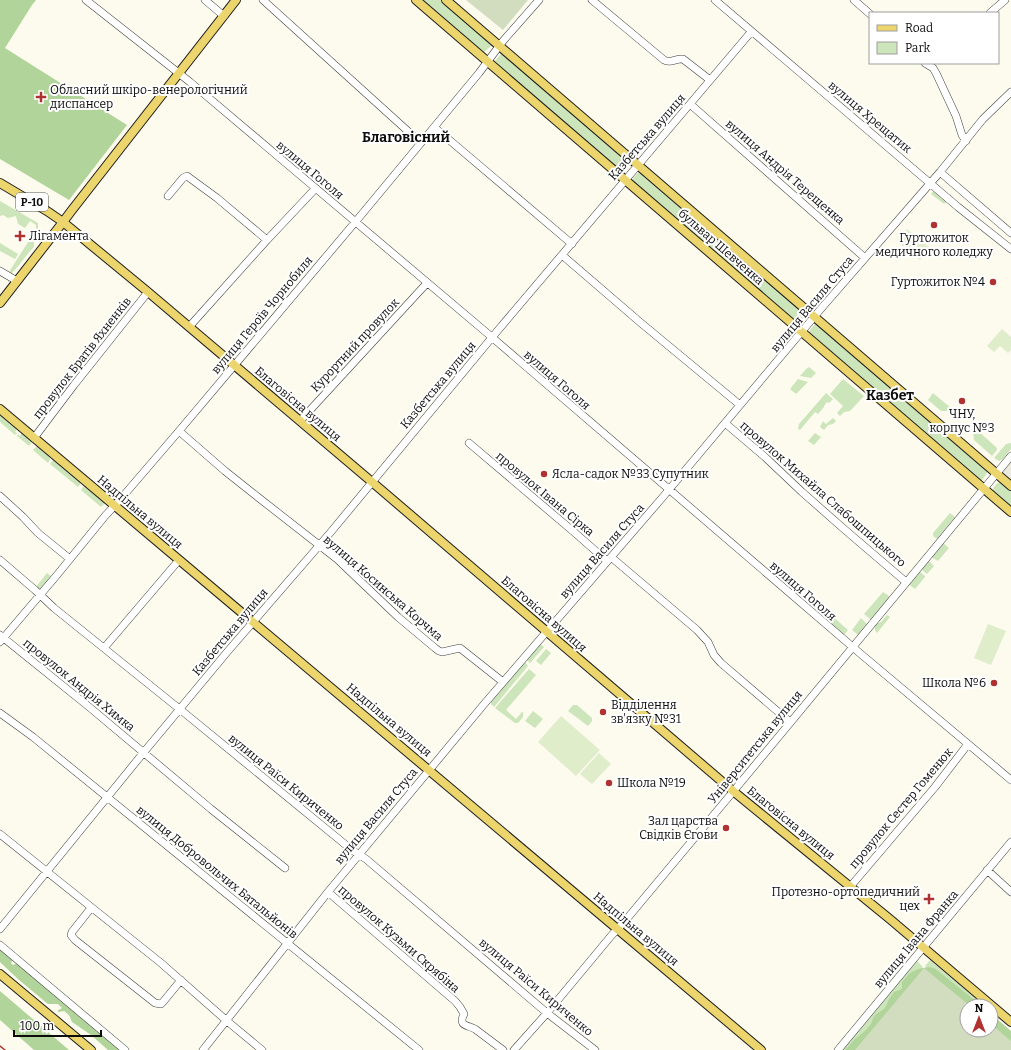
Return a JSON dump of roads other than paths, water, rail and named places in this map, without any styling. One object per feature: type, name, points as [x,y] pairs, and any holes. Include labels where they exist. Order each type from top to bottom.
[{"type":"main road","points":[[0,303],[236,0]]},
{"type":"main road","name":"бульвар Шевченка","points":[[416,0],[1011,512]]},
{"type":"main road","name":"бульвар Шевченка","points":[[446,0],[1011,486]]},
{"type":"main road","name":"Р-10","points":[[0,184],[64,222]]},
{"type":"main road","name":"Благовісна вулиця","points":[[64,222],[372,482],[733,791],[1011,1022]]},
{"type":"main road","name":"Надпільна вулиця","points":[[0,409],[761,1050]]},
{"type":"main road","points":[[0,974],[91,1050]]},
{"type":"street","name":"вулиця Гоголя","points":[[86,0],[179,73],[1011,780]]},
{"type":"street","points":[[205,0],[224,16]]},
{"type":"street","points":[[263,0],[421,143]]},
{"type":"street","name":"вулиця Героїв Чорнобиля","points":[[1,638],[40,595],[105,516],[234,366],[421,143],[499,46],[539,0]]},
{"type":"street","points":[[592,0],[664,60],[669,62],[683,59],[710,80]]},
{"type":"street","name":"вулиця Хрещатик","points":[[715,0],[958,207],[1011,249]]},
{"type":"street","points":[[854,0],[869,13]]},
{"type":"street","points":[[991,12],[1005,0]]},
{"type":"street","name":"Казбетська вулиця","points":[[0,929],[180,709],[751,32]]},
{"type":"street","points":[[935,66],[936,73],[956,116],[962,135],[966,140]]},
{"type":"street","name":"вулиця Василя Стуса","points":[[203,1050],[328,892],[546,631],[669,490],[814,317],[931,183],[988,114],[1011,92]]},
{"type":"street","name":"вулиця Андрія Терещенка","points":[[690,104],[865,258]]},
{"type":"street","points":[[434,127],[572,244]]},
{"type":"street","points":[[940,172],[1011,233]]},
{"type":"street","points":[[168,196],[183,178],[187,176],[217,198],[267,240]]},
{"type":"street","points":[[189,327],[315,189]]},
{"type":"street","name":"провулок Михайла Слабошпицького","points":[[562,255],[740,405]]},
{"type":"street","points":[[0,271],[17,281]]},
{"type":"street","name":"Курортний провулок","points":[[300,421],[427,283]]},
{"type":"street","name":"провулок Братів Яхненків","points":[[34,438],[148,292]]},
{"type":"street","name":"провулок Михайла Слабошпицького","points":[[725,423],[765,457],[849,534],[906,582]]},
{"type":"street","name":"вулиця Косинська Корчма","points":[[179,431],[225,471],[336,559],[398,616],[438,650],[443,652],[460,648],[503,682]]},
{"type":"street","name":"провулок Івана Сірка","points":[[468,443],[574,532],[701,634],[710,644],[714,656],[721,663],[790,722]]},
{"type":"street","name":"Університетська вулиця","points":[[514,1050],[547,1013],[733,791],[1011,456]]},
{"type":"street","points":[[0,496],[38,533],[70,559]]},
{"type":"street","name":"вулиця Раїси Кириченко","points":[[0,560],[104,648],[352,850],[366,859],[547,1013],[595,1050]]},
{"type":"street","points":[[104,648],[179,560]]},
{"type":"street","name":"провулок Андрія Химка","points":[[1,638],[82,701],[144,752]]},
{"type":"street","name":"вулиця Добровольчих Батальйонів","points":[[0,713],[288,943],[419,1050]]},
{"type":"street","name":"провулок Сестер Гоменюк","points":[[850,887],[935,787],[968,744]]},
{"type":"street","points":[[144,752],[211,809],[285,868]]},
{"type":"street","points":[[0,834],[148,952],[262,1050]]},
{"type":"street","name":"вулиця Івана Франка","points":[[838,1050],[1011,842]]},
{"type":"street","points":[[987,870],[1011,892]]},
{"type":"street","name":"провулок Кузьми Скрябіна","points":[[328,892],[455,1001],[464,1014],[462,1023],[475,1029],[503,1050]]},
{"type":"street","points":[[91,908],[72,932],[71,935],[75,940],[155,1004],[161,1004],[181,980]]},
{"type":"street","points":[[0,945],[125,1050]]},
{"type":"railway","points":[[0,1046],[5,1050]]},
{"type":"place","name":"Обласний шкіро-венерологічний диспансер","points":[[41,97]]},
{"type":"place","name":"Гуртожиток медичного коледжу","points":[[934,225]]},
{"type":"place","name":"Лігамента","points":[[20,236]]},
{"type":"place","name":"Гуртожиток №4","points":[[993,282]]},
{"type":"place","name":"ЧНУ, корпус №3","points":[[962,401]]},
{"type":"place","name":"Ясла-садок №33 Супутник","points":[[544,474]]},
{"type":"place","name":"Школа №6","points":[[994,683]]},
{"type":"place","name":"Відділення зв'язку №31","points":[[603,712]]},
{"type":"place","name":"Школа №19","points":[[609,783]]},
{"type":"place","name":"Зал царства Свідків Єгови","points":[[726,828]]},
{"type":"place","name":"Протезно-ортопедичний цех","points":[[929,899]]},
{"type":"district","name":"Благовісний","points":[[406,137]]},
{"type":"district","name":"Казбет","points":[[890,395]]}]
